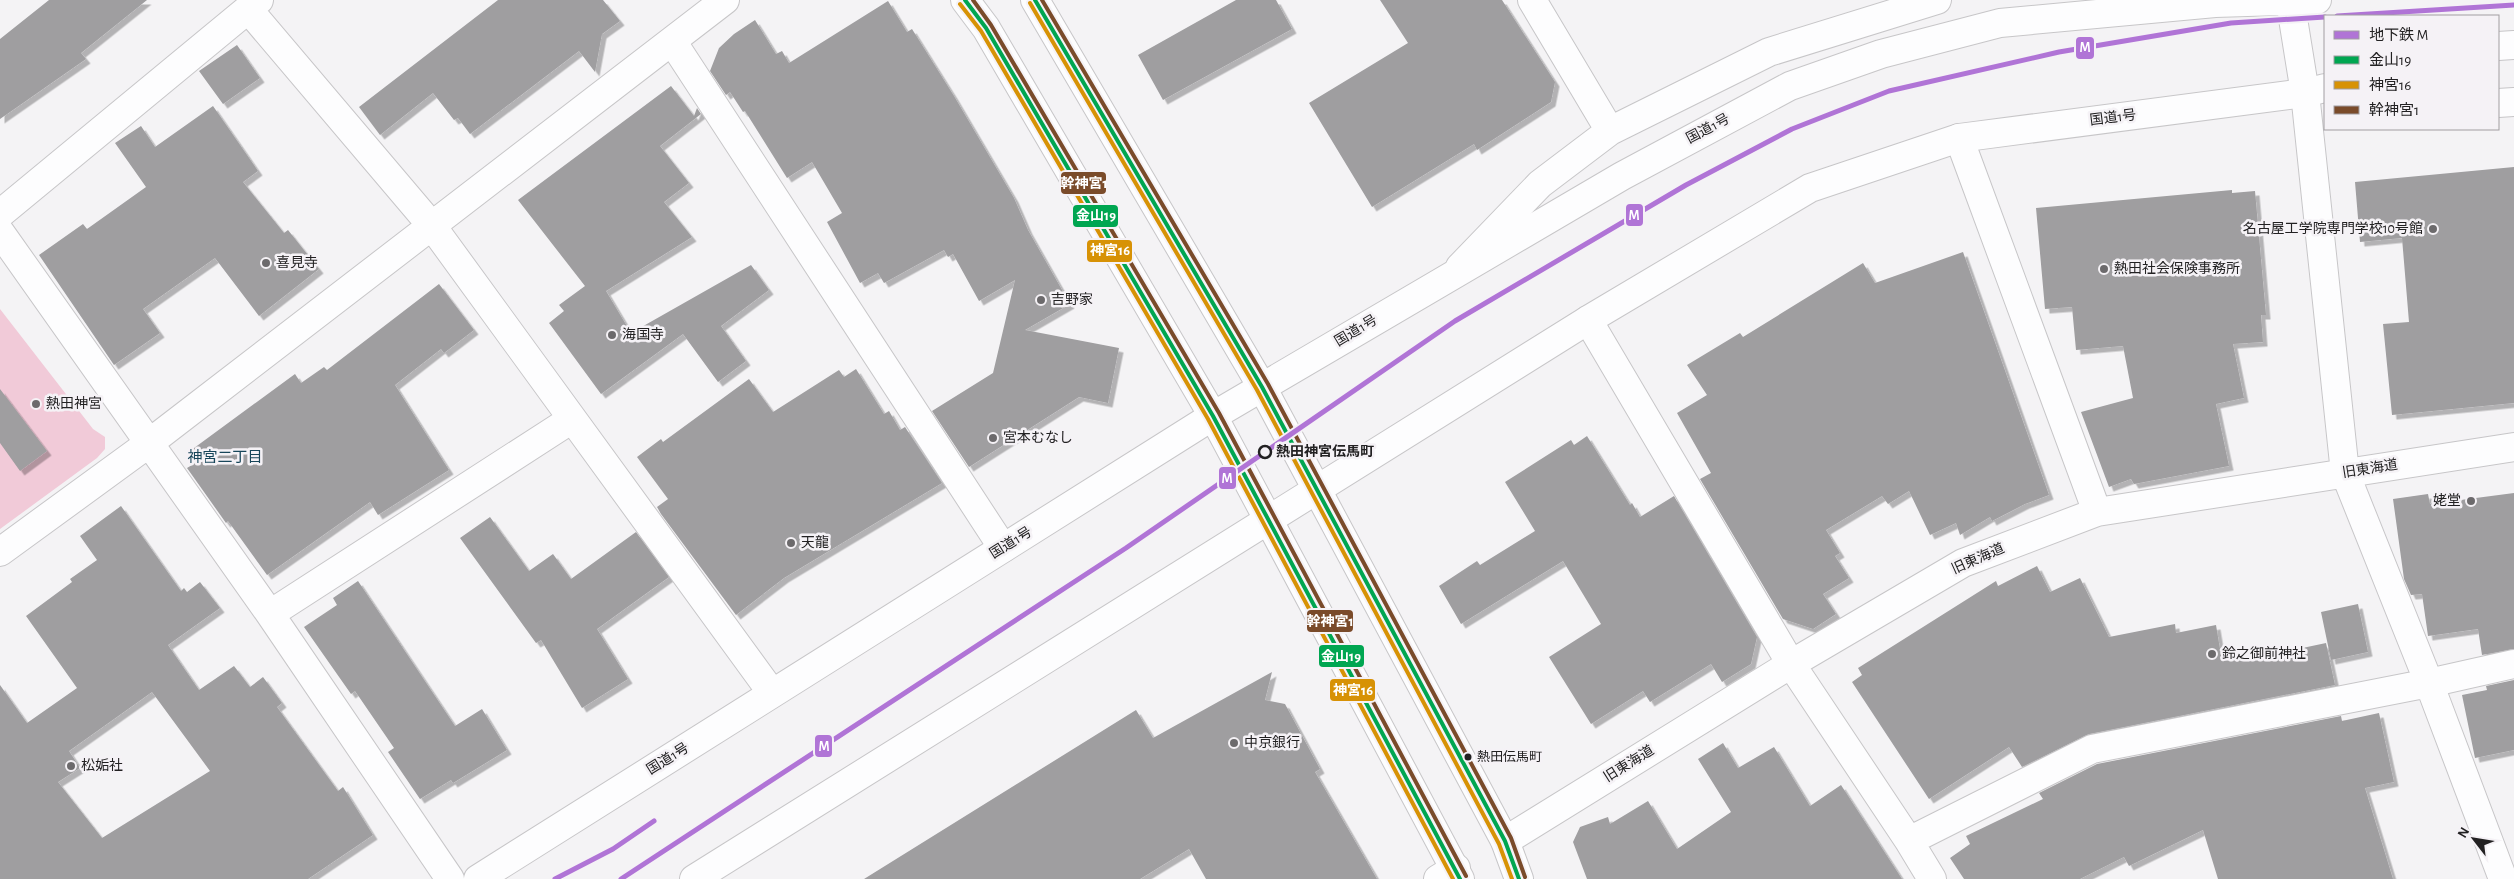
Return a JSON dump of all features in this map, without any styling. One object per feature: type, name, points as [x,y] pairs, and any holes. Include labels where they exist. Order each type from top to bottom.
[{"type":"main road","points":[[0,552],[148,444],[725,0]]},
{"type":"main road","points":[[965,0],[986,28],[1213,416],[1451,876]]},
{"type":"main road","points":[[1035,0],[1262,387],[1505,841],[1519,879]]},
{"type":"main road","points":[[1532,0],[1610,131]]},
{"type":"main road","points":[[1449,279],[1540,184],[1610,131],[1769,52],[1937,0]]},
{"type":"main road","name":"国道1号","points":[[478,879],[1213,416],[1383,314],[1449,279],[1622,176],[1790,86],[1882,54],[2000,23],[2215,3],[2317,0]]},
{"type":"main road","points":[[2290,1],[2319,92],[2345,473],[2504,879],[2514,877]]},
{"type":"main road","points":[[0,214],[254,5],[432,226],[772,693]]},
{"type":"main road","points":[[672,41],[1003,548]]},
{"type":"main road","points":[[2499,46],[2514,45]]},
{"type":"main road","name":"国道1号","points":[[694,879],[1316,488],[1588,320],[1810,188],[1959,138],[2319,92]]},
{"type":"main road","points":[[2499,103],[2514,102]]},
{"type":"main road","points":[[1959,138],[2097,512]]},
{"type":"main road","points":[[0,232],[148,444],[270,614],[450,879]]},
{"type":"main road","points":[[1588,320],[1791,664],[1909,840],[1932,879]]},
{"type":"main road","points":[[270,614],[572,419]]},
{"type":"main road","name":"旧東海道","points":[[1505,841],[1791,664],[1963,563],[2097,512],[2514,447]]},
{"type":"main road","points":[[1909,840],[2092,749],[2429,684],[2514,664]]},
{"type":"shaded area","name":"熱田神宮","points":[[0,309],[93,429],[105,437],[105,449],[97,458],[0,529]]},
{"type":"building","points":[[49,0],[147,0],[81,53],[86,59],[0,119],[0,39]]},
{"type":"building","points":[[498,0],[603,0],[620,21],[602,34],[595,72],[579,51],[470,134],[458,118],[454,120],[433,93],[380,135],[359,107]]},
{"type":"building","points":[[1236,0],[1276,0],[1292,29],[1163,100],[1138,55]]},
{"type":"building","points":[[1380,0],[1502,0],[1555,82],[1551,102],[1477,150],[1474,144],[1372,207],[1309,103],[1408,43]]},
{"type":"building","points":[[888,1],[907,32],[912,29],[954,96],[1014,198],[1028,230],[1070,304],[1025,330],[1119,348],[1108,403],[1079,397],[969,467],[932,411],[993,373],[1015,280],[979,301],[953,254],[948,257],[944,250],[884,283],[878,273],[860,283],[827,222],[842,213],[812,162],[787,178],[745,111],[743,112],[730,92],[726,95],[710,71],[719,48],[734,34],[755,20],[776,54],[782,51],[789,63]]},
{"type":"building","points":[[237,45],[260,78],[223,104],[199,71]]},
{"type":"building","points":[[671,86],[694,116],[697,108],[701,114],[660,146],[689,183],[664,202],[692,237],[606,291],[631,333],[751,265],[769,290],[721,326],[746,361],[718,382],[683,334],[601,394],[549,323],[564,311],[559,305],[585,286],[518,200]]},
{"type":"building","points":[[213,106],[258,171],[243,182],[284,233],[288,230],[319,269],[259,316],[215,258],[143,309],[160,333],[114,365],[39,255],[83,224],[87,229],[146,187],[115,143],[141,126],[155,147]]},
{"type":"building","points":[[2514,167],[2514,403],[2392,415],[2383,324],[2409,322],[2402,238],[2360,242],[2355,182]]},
{"type":"building","points":[[2232,190],[2232,193],[2255,191],[2266,315],[2261,315],[2263,342],[2233,344],[2244,398],[2216,404],[2229,466],[2134,484],[2131,479],[2109,487],[2081,412],[2133,398],[2123,346],[2076,350],[2072,307],[2045,309],[2036,208]]},
{"type":"building","points":[[1963,252],[2049,495],[2025,504],[1992,521],[1990,517],[1960,535],[1956,523],[1930,535],[1909,491],[1888,504],[1882,496],[1826,530],[1840,553],[1835,556],[1849,578],[1823,594],[1836,614],[1813,629],[1783,619],[1700,479],[1711,473],[1677,413],[1707,395],[1687,365],[1740,333],[1743,337],[1863,263],[1875,283]]},
{"type":"building","points":[[439,284],[474,330],[444,353],[441,349],[395,385],[449,470],[378,515],[370,502],[267,575],[228,521],[226,523],[187,468],[197,462],[190,451],[295,374],[301,383],[324,367],[327,370]]},
{"type":"building","points":[[856,369],[884,414],[889,411],[900,430],[905,427],[942,483],[784,578],[736,615],[661,514],[657,507],[668,499],[637,457],[661,439],[663,442],[749,379],[773,412],[839,370],[844,377]]},
{"type":"building","points":[[0,389],[47,451],[20,471],[0,443]]},
{"type":"building","points":[[1587,436],[1630,505],[1632,503],[1640,517],[1674,496],[1757,637],[1751,664],[1722,682],[1711,664],[1650,702],[1643,691],[1591,724],[1549,657],[1601,624],[1563,561],[1461,624],[1439,586],[1477,561],[1480,565],[1535,531],[1505,482],[1571,440],[1574,445]]},
{"type":"building","points":[[2514,493],[2514,649],[2482,655],[2478,629],[2428,636],[2422,594],[2411,595],[2404,579],[2393,499],[2428,494],[2430,504]]},
{"type":"building","points":[[121,506],[181,591],[184,588],[187,592],[200,582],[220,608],[168,645],[199,690],[234,666],[250,687],[263,677],[282,703],[277,707],[338,791],[343,787],[373,835],[308,879],[0,879],[0,685],[27,723],[77,688],[26,616],[72,582],[70,579],[97,560],[80,536]],"holes":[[[152,692],[210,771],[102,838],[58,782],[80,768],[69,751]]]},
{"type":"building","points":[[490,517],[529,571],[553,554],[571,579],[636,532],[669,577],[597,629],[628,679],[582,708],[541,640],[536,643],[460,538]]},
{"type":"building","points":[[2037,566],[2050,592],[2080,578],[2109,637],[2175,624],[2176,633],[2216,625],[2222,661],[2242,657],[2242,661],[2326,643],[2335,685],[2089,734],[2022,767],[2009,747],[1929,799],[1852,682],[1862,675],[1858,668],[1996,581],[1998,586]]},
{"type":"building","points":[[358,581],[455,726],[482,709],[507,750],[453,783],[451,780],[420,799],[388,752],[394,748],[355,691],[351,694],[304,627],[337,605],[333,598]]},
{"type":"building","points":[[2358,604],[2368,652],[2331,660],[2321,612]]},
{"type":"building","points":[[1272,672],[1265,700],[1285,704],[1320,769],[1315,772],[1377,879],[1206,879],[1189,849],[1140,879],[864,879],[1136,710],[1153,738]]},
{"type":"building","points":[[2514,680],[2514,750],[2475,758],[2462,695],[2487,690],[2486,686]]},
{"type":"building","points":[[2379,713],[2394,782],[2365,788],[2393,879],[2218,879],[2203,830],[2129,866],[2124,857],[2080,879],[1964,879],[1950,858],[1970,844],[1966,836],[2043,799],[2039,793],[2097,764],[2341,716],[2342,721]]},
{"type":"building","points":[[1723,743],[1738,768],[1774,747],[1810,806],[1841,785],[1902,879],[1587,879],[1573,842],[1580,827],[1608,817],[1610,824],[1648,801],[1677,849],[1731,812],[1698,759]]},
{"type":"metro line","name":"M","points":[[2353,15],[2514,5]]},
{"type":"metro line","name":"M","points":[[621,879],[1126,548],[1455,321],[1686,185],[1792,129],[1889,91],[2059,52],[2231,23],[2324,17]]},
{"type":"metro line","name":"M","points":[[555,879],[613,849],[654,821]]},
{"type":"transit line","name":"金山19","points":[[965,0],[986,28],[1213,416],[1460,879]]},
{"type":"transit line","name":"幹神宮1","points":[[973,0],[991,25],[1219,413],[1466,876]]},
{"type":"transit line","name":"金山19","points":[[1035,0],[1262,387],[1505,841],[1519,879]]},
{"type":"transit line","name":"幹神宮1","points":[[1042,0],[1268,384],[1511,838],[1525,877]]},
{"type":"transit line","name":"神宮16","points":[[1030,3],[1257,390],[1499,844],[1512,879]]},
{"type":"transit line","name":"神宮16","points":[[960,4],[981,31],[1208,419],[1453,879]]},
{"type":"place","name":"名古屋工学院専門学校10号館","points":[[2433,229]]},
{"type":"place","name":"喜見寺","points":[[266,263]]},
{"type":"place","name":"熱田社会保険事務所","points":[[2104,269]]},
{"type":"place","name":"吉野家","points":[[1041,300]]},
{"type":"place","name":"海国寺","points":[[612,335]]},
{"type":"place","name":"熱田神宮","points":[[36,404]]},
{"type":"place","name":"宮本むなし","points":[[993,438]]},
{"type":"place","name":"熱田神宮伝馬町","points":[[1265,452]]},
{"type":"place","name":"姥堂","points":[[2471,501]]},
{"type":"place","name":"天龍","points":[[791,543]]},
{"type":"place","name":"鈴之御前神社","points":[[2212,654]]},
{"type":"place","name":"中京銀行","points":[[1234,743]]},
{"type":"place","name":"熱田伝馬町","points":[[1468,757]]},
{"type":"place","name":"松姤社","points":[[71,766]]},
{"type":"district","name":"神宮二丁目","points":[[225,457]]}]
